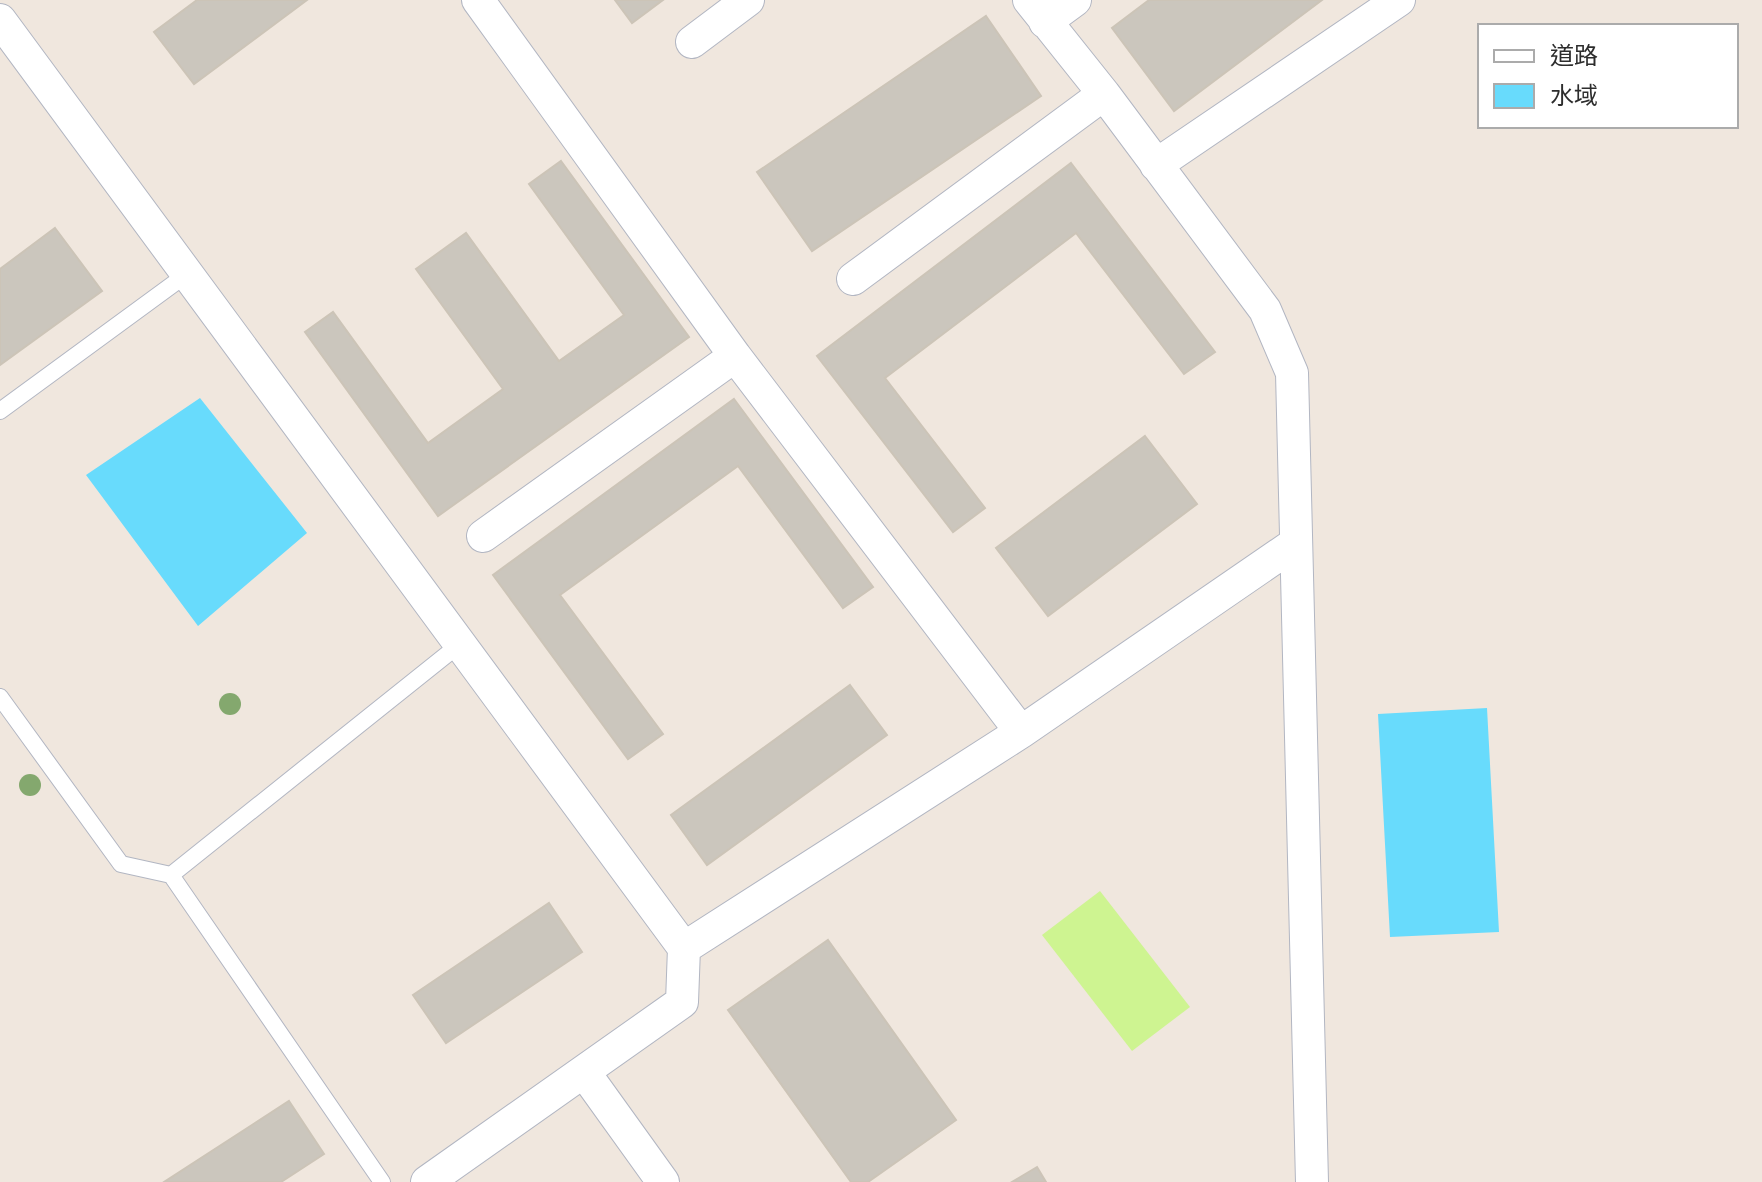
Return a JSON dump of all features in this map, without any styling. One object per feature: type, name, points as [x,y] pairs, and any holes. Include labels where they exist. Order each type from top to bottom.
[{"type":"street","points":[[478,0],[735,356],[1021,732]]},
{"type":"street","points":[[692,42],[748,0]]},
{"type":"street","points":[[1075,0],[1037,11],[1104,94],[1265,310],[1292,373],[1312,1182]]},
{"type":"street","points":[[1156,165],[1399,0]]},
{"type":"street","points":[[0,20],[684,948],[682,1002],[427,1182]]},
{"type":"street","points":[[853,279],[1104,94]]},
{"type":"street","points":[[483,536],[735,356]]},
{"type":"street","points":[[684,948],[1021,732],[1296,543]]},
{"type":"street","points":[[584,1072],[663,1182]]},
{"type":"lane","points":[[0,411],[187,274]]},
{"type":"lane","points":[[171,875],[460,644]]},
{"type":"lane","points":[[0,697],[121,864],[171,875],[382,1182]]},
{"type":"green space","points":[[1100,891],[1190,1007],[1132,1051],[1042,935]]},
{"type":"water","points":[[200,398],[307,533],[198,626],[86,475]]},
{"type":"water","points":[[1487,708],[1499,932],[1390,937],[1378,714]]},
{"type":"building","points":[[197,0],[307,0],[194,84],[154,32]]},
{"type":"building","points":[[615,0],[663,0],[632,23]]},
{"type":"building","points":[[1149,0],[1322,0],[1174,111],[1112,28]]},
{"type":"building","points":[[986,16],[1041,96],[812,251],[757,172]]},
{"type":"building","points":[[561,161],[689,337],[438,516],[305,332],[333,312],[428,443],[503,389],[416,269],[466,233],[559,361],[624,315],[529,184]]},
{"type":"building","points":[[1071,163],[1215,352],[1184,374],[1076,233],[885,378],[985,508],[953,532],[817,356]]},
{"type":"building","points":[[55,228],[102,291],[0,365],[0,269]]},
{"type":"building","points":[[734,399],[873,587],[843,608],[738,466],[560,595],[663,734],[628,759],[493,575]]},
{"type":"building","points":[[1145,436],[1197,504],[1048,616],[996,548]]},
{"type":"building","points":[[850,685],[887,735],[707,865],[671,815]]},
{"type":"building","points":[[549,903],[582,952],[446,1043],[413,995]]},
{"type":"building","points":[[828,940],[956,1120],[868,1182],[851,1182],[728,1010]]},
{"type":"building","points":[[289,1101],[324,1154],[281,1182],[164,1182]]},
{"type":"building","points":[[1037,1167],[1046,1182],[1012,1182]]}]
